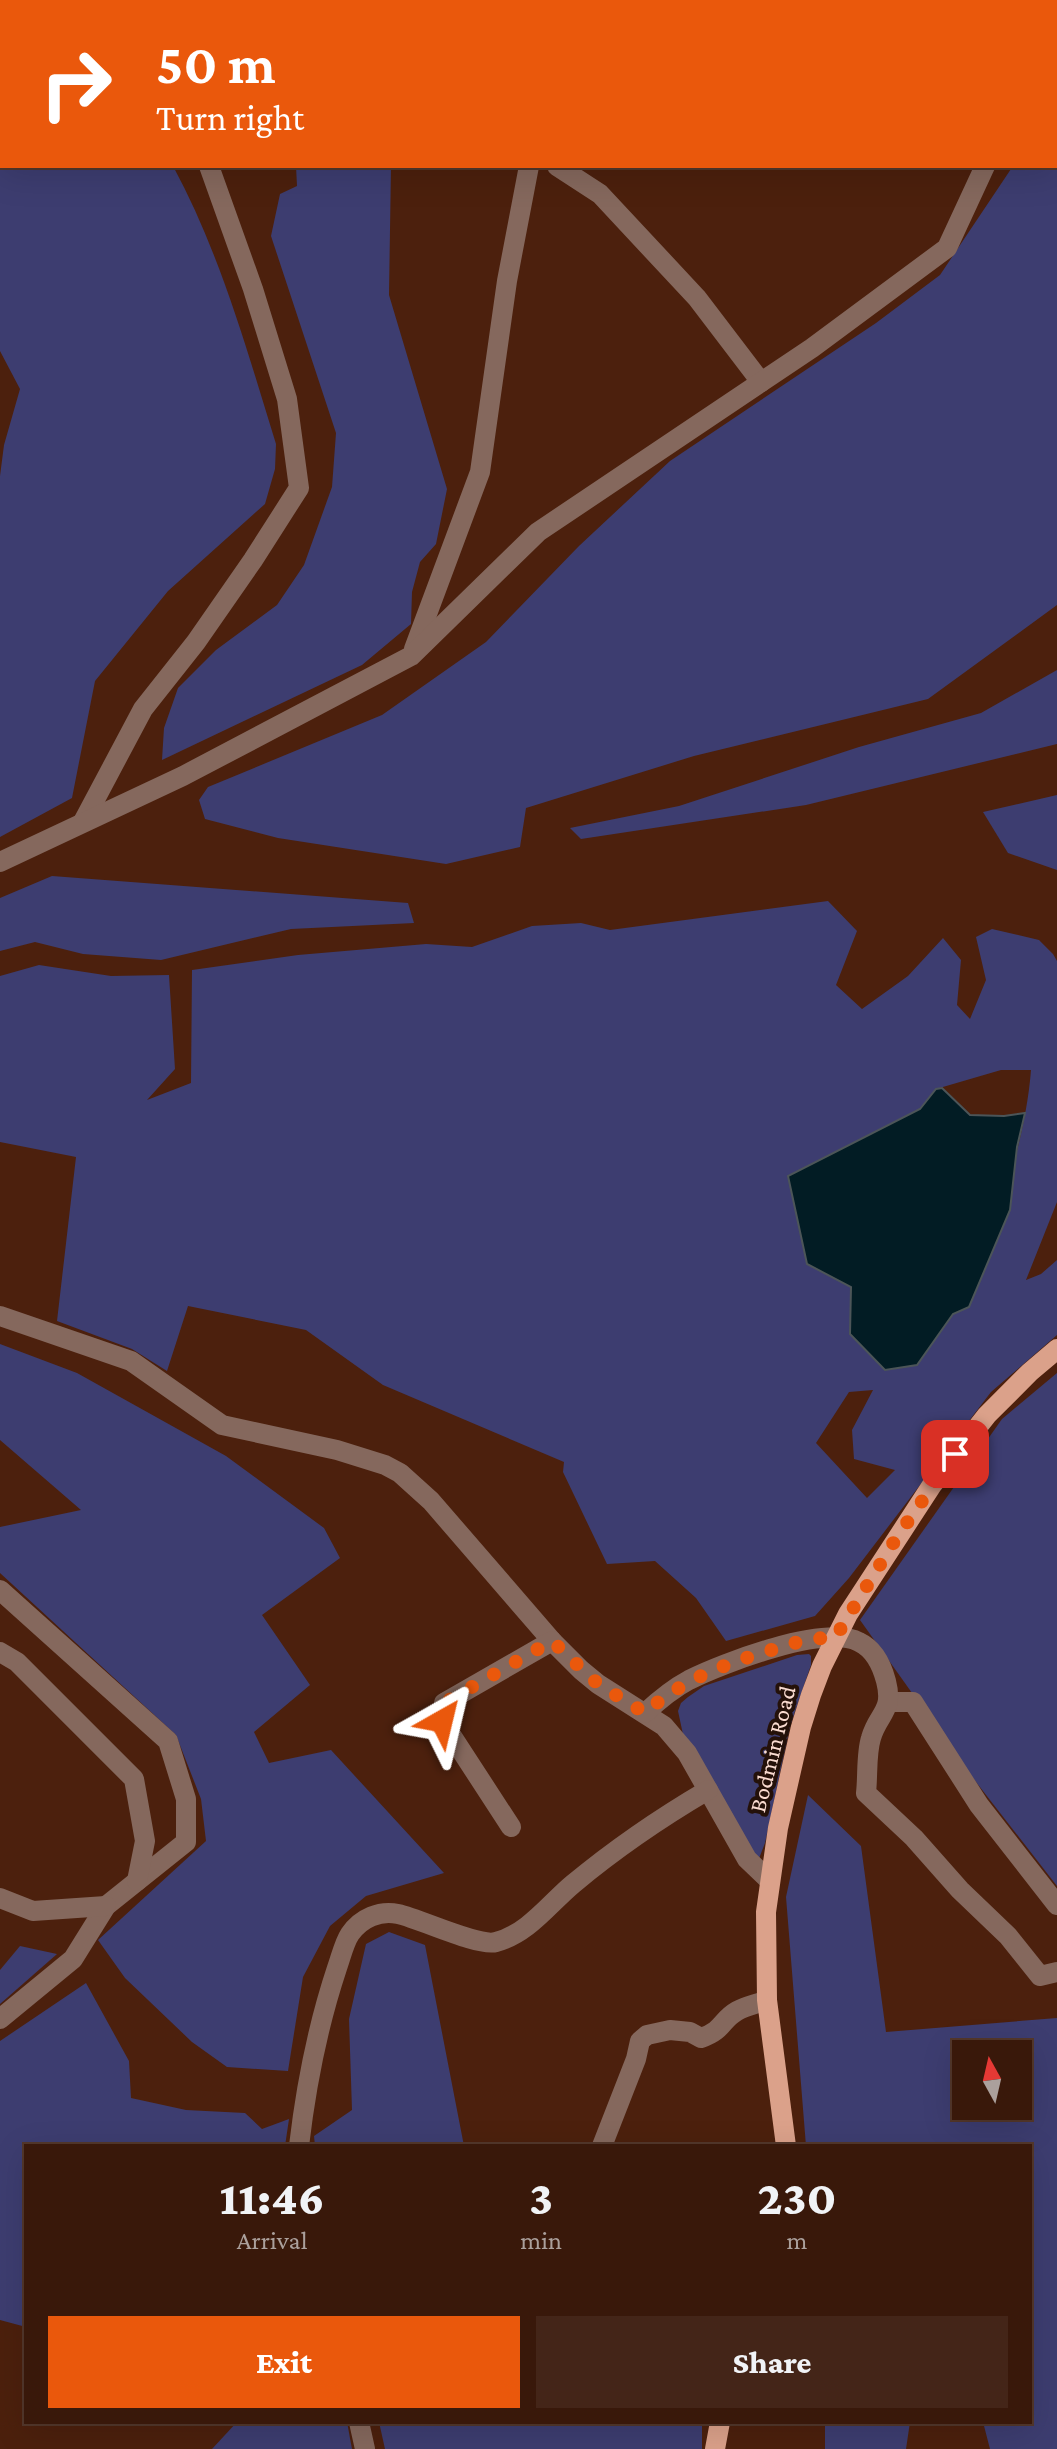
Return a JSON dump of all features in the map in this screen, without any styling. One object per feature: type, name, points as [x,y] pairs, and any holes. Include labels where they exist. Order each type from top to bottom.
[{"type":"main road","name":"Bodmin Road","points":[[786,2144],[767,2000],[765,1943],[770,1881],[781,1816],[801,1727],[816,1681],[835,1638],[897,1537],[955,1454],[998,1403],[1057,1349]]},
{"type":"main road","points":[[715,2449],[720,2424]]},
{"type":"street","points":[[83,822],[143,709],[196,642],[299,488],[287,399],[253,289],[210,168]]},
{"type":"street","points":[[411,656],[480,472],[507,281],[529,168]]},
{"type":"street","points":[[560,168],[600,194],[697,298],[761,382]]},
{"type":"street","points":[[0,862],[183,776],[411,656],[538,532],[812,348],[947,248],[984,168]]},
{"type":"street","points":[[0,1316],[131,1361],[222,1425],[337,1450],[400,1473],[431,1501],[552,1641],[598,1684],[645,1713],[675,1737],[747,1859],[770,1881]]},
{"type":"street","points":[[0,1590],[168,1741],[186,1799],[186,1842],[106,1906],[73,1959],[0,2019]]},
{"type":"street","points":[[645,1713],[677,1687],[720,1667],[797,1642],[852,1639],[870,1650],[886,1679],[890,1702],[871,1738],[866,1793],[1008,1936],[1040,1976],[1057,1972]]},
{"type":"street","points":[[511,1827],[442,1721],[444,1703],[552,1641]]},
{"type":"street","points":[[0,1652],[17,1662],[134,1779],[145,1841],[137,1881]]},
{"type":"street","points":[[890,1702],[913,1702],[979,1805],[1057,1905]]},
{"type":"street","points":[[299,2144],[314,2054],[332,1983],[350,1934],[361,1923],[387,1912],[481,1942],[495,1943],[543,1913],[597,1865],[708,1790]]},
{"type":"street","points":[[0,1898],[33,1911],[106,1906]]},
{"type":"street","points":[[603,2144],[640,2041],[647,2035],[670,2030],[705,2037],[717,2031],[738,2010],[767,2000]]},
{"type":"street","points":[[359,2424],[365,2449]]},
{"type":"shaded area","points":[[0,168],[174,168],[219,267],[276,444],[275,469],[265,504],[168,591],[95,681],[72,798],[0,837],[0,476],[4,445],[20,389],[0,351]]},
{"type":"shaded area","points":[[296,168],[391,168],[389,295],[447,489],[436,544],[420,562],[412,592],[411,624],[362,665],[162,760],[164,728],[178,688],[216,650],[277,605],[304,565],[332,487],[336,433],[271,236],[280,194],[297,186]]},
{"type":"shaded area","points":[[1012,168],[1057,168],[1057,605],[928,699],[694,756],[526,808],[520,847],[446,864],[278,838],[205,819],[199,800],[208,787],[382,715],[486,642],[579,546],[670,461],[876,323],[940,275]]},
{"type":"shaded area","points":[[1057,670],[1057,744],[806,805],[581,839],[570,828],[679,806],[859,747],[981,713]]},
{"type":"shaded area","points":[[1057,795],[1057,870],[1008,853],[983,812]]},
{"type":"shaded area","points":[[52,876],[408,903],[414,923],[291,929],[161,960],[83,954],[35,942],[0,951],[0,898]]},
{"type":"shaded area","points":[[828,901],[857,931],[836,985],[862,1009],[908,976],[943,938],[961,960],[957,1005],[970,1019],[986,980],[976,937],[992,929],[1039,940],[1057,961],[1057,1202],[1026,1280],[1041,1274],[1057,1260],[1057,1335],[991,1392],[849,1578],[815,1616],[726,1641],[696,1598],[655,1561],[607,1564],[563,1472],[564,1462],[383,1385],[306,1330],[188,1306],[167,1371],[132,1349],[57,1321],[76,1157],[0,1142],[0,976],[39,965],[111,976],[169,975],[175,1069],[147,1100],[191,1083],[192,970],[298,955],[426,944],[472,947],[532,926],[581,923],[610,930]],"holes":[[[1001,1070],[1031,1070],[1022,1129],[1006,1190],[969,1307],[953,1314],[917,1364],[850,1334],[851,1287],[788,1176],[920,1109],[936,1089]],[[873,1390],[852,1430],[854,1459],[895,1470],[867,1498],[816,1443],[849,1392]]]},
{"type":"shaded area","points":[[0,1344],[77,1373],[226,1456],[324,1528],[340,1558],[262,1615],[310,1685],[254,1732],[269,1763],[331,1750],[444,1873],[366,1896],[330,1926],[303,1977],[288,2071],[227,2067],[192,2042],[125,1978],[98,1940],[206,1841],[201,1799],[176,1735],[0,1573],[0,1527],[81,1510],[0,1440]]},
{"type":"shaded area","points":[[1057,1373],[1057,1886],[969,1773],[860,1620],[1002,1419]]},
{"type":"shaded area","points":[[809,1654],[811,1665],[790,1726],[765,1843],[755,1869],[687,1753],[678,1711],[681,1703],[704,1686],[797,1655]]},
{"type":"shaded area","points":[[808,1795],[861,1846],[886,2032],[1057,2018],[1057,2449],[990,2449],[984,2424],[1032,2424],[1032,2144],[806,2144],[786,1897]]},
{"type":"shaded area","points":[[389,1932],[425,1945],[464,2144],[315,2144],[314,2136],[352,2110],[349,2019],[366,1944]]},
{"type":"shaded area","points":[[20,1946],[57,1954],[0,2004],[0,1970]]},
{"type":"shaded area","points":[[86,1983],[129,2061],[131,2098],[186,2110],[245,2113],[262,2129],[289,2119],[285,2144],[24,2144],[24,2326],[0,2320],[0,2041]]},
{"type":"shaded area","points":[[235,2424],[347,2424],[352,2449],[212,2449]]},
{"type":"shaded area","points":[[379,2424],[702,2424],[702,2449],[385,2449]]},
{"type":"shaded area","points":[[825,2424],[910,2424],[906,2449],[825,2449]]},
{"type":"water","points":[[942,1088],[970,1115],[1025,1113],[1017,1147],[1010,1210],[969,1307],[953,1314],[917,1365],[885,1370],[850,1334],[851,1287],[807,1264],[788,1176],[920,1109],[936,1089]]},
{"type":"route","points":[[442,1721],[444,1703],[552,1641],[598,1684],[645,1713],[677,1687],[720,1667],[797,1642],[835,1638],[897,1537],[955,1454]]}]
